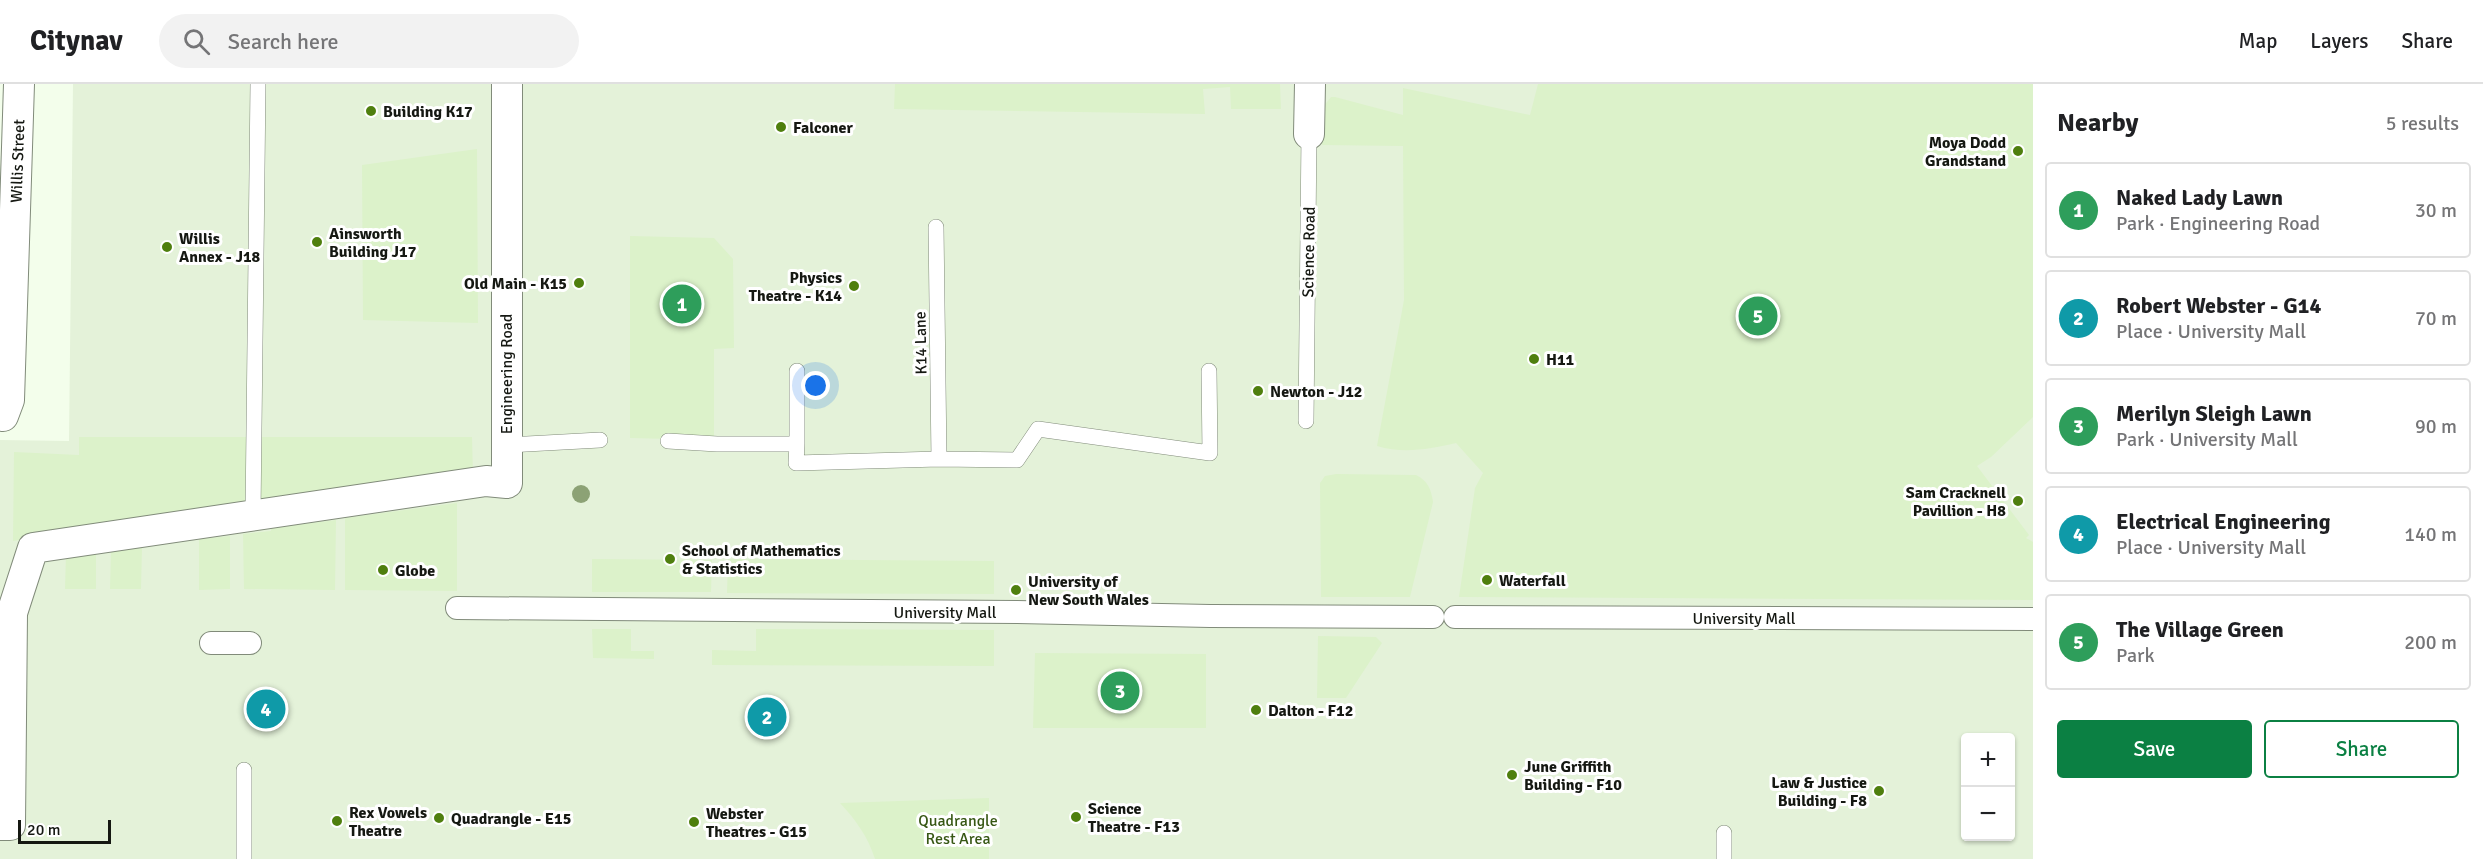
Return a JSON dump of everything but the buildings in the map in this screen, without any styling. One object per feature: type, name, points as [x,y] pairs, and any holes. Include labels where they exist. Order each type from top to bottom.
[{"type":"street","name":"Engineering Road","points":[[253,516],[486,481],[507,483],[507,84]]},
{"type":"street","name":"Science Road","points":[[1309,134],[1310,84]]},
{"type":"street","name":"Willis Street","points":[[1,417],[9,400],[13,94]]},
{"type":"street","points":[[0,825],[10,825],[12,613],[33,548],[253,516]]},
{"type":"street","name":"University Mall","points":[[457,608],[1005,612],[1210,616],[2033,619]]},
{"type":"street","points":[[211,643],[250,643]]},
{"type":"lane","points":[[253,516],[258,84]]},
{"type":"lane","name":"Science Road","points":[[1306,421],[1309,134]]},
{"type":"lane","name":"K14 Lane","points":[[936,227],[939,459]]},
{"type":"lane","points":[[797,371],[796,463],[939,459],[1017,460],[1038,429],[1210,453],[1209,371]]},
{"type":"lane","points":[[507,446],[600,440]]},
{"type":"lane","points":[[668,441],[717,444],[797,444]]},
{"type":"lane","points":[[244,771],[244,859]]},
{"type":"lane","points":[[1724,833],[1724,859]]},
{"type":"shaded area","name":"University of New South Wales","points":[[73,84],[2033,84],[2033,859],[0,859],[0,440],[69,441]]},
{"type":"green space","points":[[895,84],[1280,84],[1281,109],[1231,109],[1230,87],[1203,89],[1205,114],[894,109]]},
{"type":"green space","points":[[1538,84],[2033,84],[2033,417],[1991,457],[1977,466],[2029,535],[2026,538],[2033,542],[2033,600],[1459,597],[1475,488],[1483,473],[1456,443],[1407,450],[1377,446],[1404,300],[1403,146],[1322,145],[1322,108],[1331,97],[1335,97],[1403,115],[1403,88],[1530,115]]},
{"type":"green space","points":[[477,149],[478,323],[363,320],[362,165]]},
{"type":"green space","points":[[630,236],[714,238],[733,259],[734,348],[714,349],[714,440],[630,438]]},
{"type":"green space","points":[[79,437],[472,437],[473,474],[13,541],[14,452],[79,455]]},
{"type":"green space","points":[[1336,474],[1416,475],[1428,486],[1433,502],[1410,597],[1321,597],[1320,483],[1325,476]]},
{"type":"green space","points":[[457,503],[457,591],[345,590],[345,518]]},
{"type":"green space","points":[[336,520],[335,590],[244,589],[243,534]]},
{"type":"green space","points":[[230,536],[230,589],[199,590],[199,539]]},
{"type":"green space","points":[[142,547],[141,589],[110,589],[111,550]]},
{"type":"green space","points":[[96,551],[96,589],[65,589],[66,554]]},
{"type":"green space","points":[[592,559],[712,560],[711,592],[592,592]]},
{"type":"green space","points":[[728,559],[994,561],[994,594],[727,593]]},
{"type":"green space","points":[[592,629],[631,629],[631,651],[654,651],[654,659],[593,658]]},
{"type":"green space","points":[[756,629],[994,630],[994,666],[712,665],[712,650],[756,651]]},
{"type":"green space","points":[[1318,636],[1376,637],[1382,643],[1346,698],[1317,698]]},
{"type":"green space","points":[[1035,653],[1206,654],[1206,728],[1033,728]]},
{"type":"green space","name":"Quadrangle Rest Area","points":[[989,798],[989,859],[875,859],[861,829],[840,803]]},
{"type":"place","name":"Building K17","points":[[371,111]]},
{"type":"place","name":"Falconer","points":[[781,127]]},
{"type":"place","name":"Moya Dodd Grandstand","points":[[2018,151]]},
{"type":"place","name":"Ainsworth Building J17","points":[[317,242]]},
{"type":"place","name":"Willis Annex - J18","points":[[167,247]]},
{"type":"place","name":"Old Main - K15","points":[[579,283]]},
{"type":"place","name":"Physics Theatre - K14","points":[[854,286]]},
{"type":"place","name":"Naked Lady Lawn","points":[[682,304]]},
{"type":"place","name":"The Village Green","points":[[1758,316]]},
{"type":"place","name":"H11","points":[[1534,359]]},
{"type":"place","name":"Newton - J12","points":[[1258,391]]},
{"type":"place","name":"Sam Cracknell Pavillion - H8","points":[[2018,501]]},
{"type":"place","name":"School of Mathematics & Statistics","points":[[670,559]]},
{"type":"place","name":"Globe","points":[[383,570]]},
{"type":"place","name":"Waterfall","points":[[1487,580]]},
{"type":"place","name":"University of New South Wales","points":[[1016,590]]},
{"type":"place","name":"Merilyn Sleigh Lawn","points":[[1120,691]]},
{"type":"place","name":"Electrical Engineering","points":[[266,709]]},
{"type":"place","name":"Dalton - F12","points":[[1256,710]]},
{"type":"place","name":"Robert Webster - G14","points":[[767,717]]},
{"type":"place","name":"June Griffith Building - F10","points":[[1512,775]]},
{"type":"place","name":"Law & Justice Building - F8","points":[[1879,791]]},
{"type":"place","name":"Science Theatre - F13","points":[[1076,817]]},
{"type":"place","name":"Quadrangle - E15","points":[[439,818]]},
{"type":"place","name":"Rex Vowels Theatre","points":[[337,821]]},
{"type":"place","name":"Webster Theatres - G15","points":[[694,822]]}]
